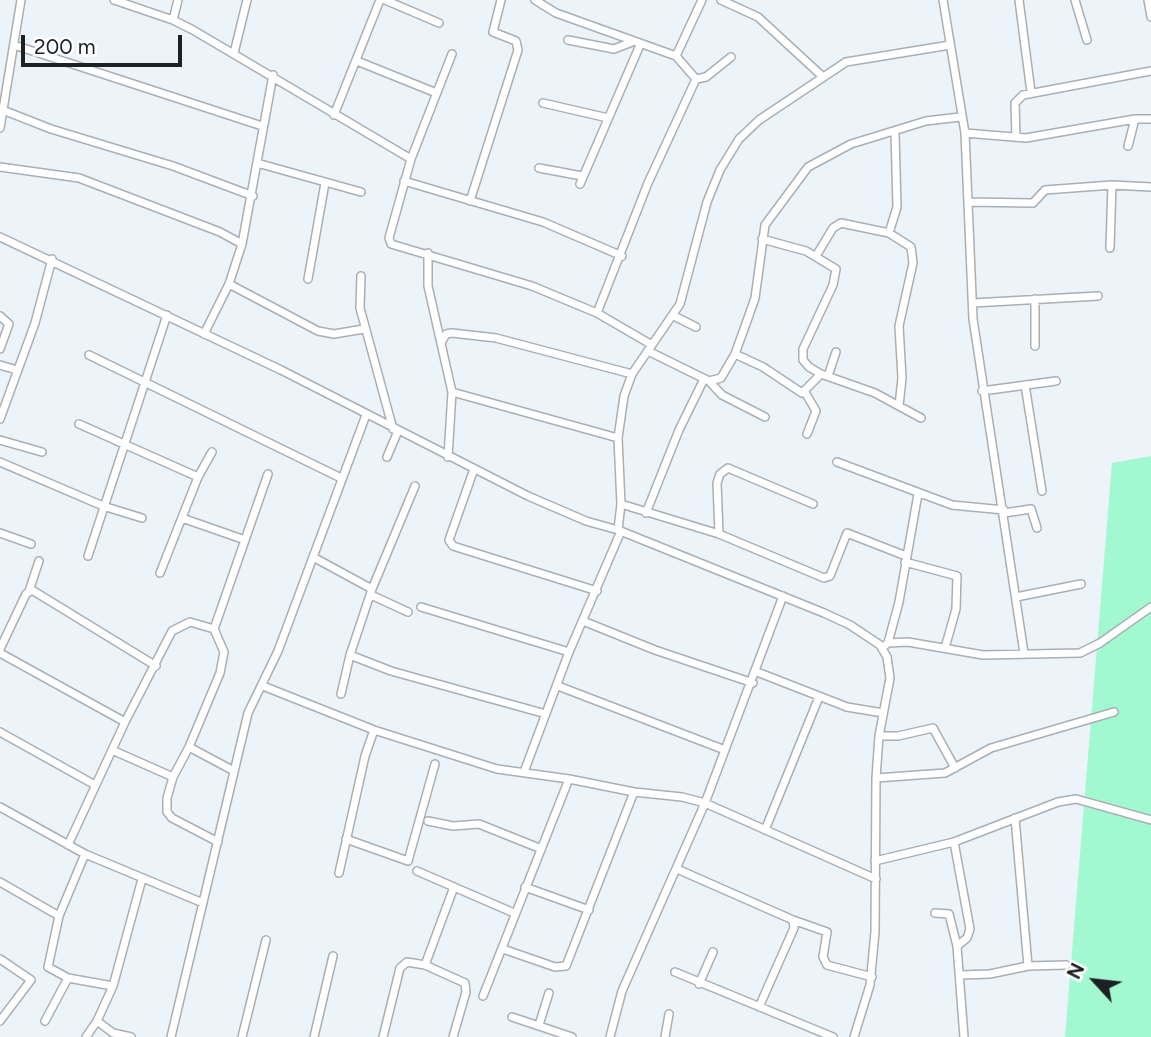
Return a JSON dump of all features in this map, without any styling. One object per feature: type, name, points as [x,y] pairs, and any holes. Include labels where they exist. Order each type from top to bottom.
[{"type":"street","points":[[0,128],[22,0]]},
{"type":"street","points":[[114,0],[173,20],[274,75],[334,115],[411,159]]},
{"type":"street","points":[[173,20],[178,0]]},
{"type":"street","points":[[234,53],[247,0]]},
{"type":"street","points":[[334,115],[383,0],[439,23]]},
{"type":"street","points":[[470,201],[518,50],[516,41],[493,32],[501,0]]},
{"type":"street","points":[[535,0],[556,13],[676,56],[696,79]]},
{"type":"street","points":[[676,56],[702,0]]},
{"type":"street","points":[[721,0],[758,17],[822,76]]},
{"type":"street","points":[[943,0],[960,117],[965,133],[973,303],[982,391],[1004,511],[1024,653]]},
{"type":"street","points":[[1019,0],[1031,92]]},
{"type":"street","points":[[1075,0],[1087,40]]},
{"type":"street","points":[[1148,0],[1151,17]]},
{"type":"street","points":[[568,40],[614,49],[636,43]]},
{"type":"street","points":[[539,168],[581,180],[636,43]]},
{"type":"street","points":[[14,45],[262,126]]},
{"type":"street","points":[[524,772],[569,652],[597,591],[620,531],[618,438],[622,403],[632,374],[674,316],[684,295],[708,202],[724,162],[747,129],[822,76],[852,61],[950,45]]},
{"type":"street","points":[[452,54],[411,159],[390,241],[532,286],[597,313],[650,348],[707,380],[722,395],[765,417]]},
{"type":"street","points":[[696,79],[706,77],[731,57]]},
{"type":"street","points":[[357,61],[435,93]]},
{"type":"street","points":[[1016,136],[1016,100],[1031,92],[1151,71]]},
{"type":"street","points":[[204,334],[229,284],[242,244],[253,196],[262,126],[274,75]]},
{"type":"street","points":[[597,313],[622,256],[648,183],[696,79]]},
{"type":"street","points":[[543,103],[608,118]]},
{"type":"street","points":[[2,110],[51,129],[173,166],[253,196]]},
{"type":"street","points":[[707,380],[721,378],[735,354],[755,298],[762,239],[769,214],[808,167],[851,144],[926,121],[960,117]]},
{"type":"street","points":[[965,133],[1040,137],[1135,119],[1151,119]]},
{"type":"street","points":[[1128,146],[1135,119]]},
{"type":"street","points":[[889,233],[897,207],[895,132]]},
{"type":"street","points":[[257,163],[361,192]]},
{"type":"street","points":[[0,167],[79,178],[220,232],[242,244]]},
{"type":"street","points":[[404,181],[542,222],[622,256]]},
{"type":"street","points":[[308,279],[325,183]]},
{"type":"street","points":[[968,202],[1033,203],[1038,202],[1045,190],[1112,186],[1151,187]]},
{"type":"street","points":[[1110,248],[1112,186]]},
{"type":"street","points":[[816,256],[833,228],[841,223],[889,233],[911,247],[914,255],[899,326],[902,378],[899,406]]},
{"type":"street","points":[[0,237],[52,259],[448,457],[586,522],[620,531],[783,596],[850,625],[885,646],[922,643],[982,655],[1085,652],[1151,607]]},
{"type":"street","points":[[762,239],[816,256],[837,272],[802,355],[809,367],[862,388],[921,418]]},
{"type":"street","points":[[428,253],[428,286],[452,392],[448,457]]},
{"type":"street","points":[[0,419],[35,323],[52,259]]},
{"type":"street","points":[[361,276],[360,308],[364,329],[395,430],[387,457]]},
{"type":"street","points":[[229,284],[318,331],[334,334],[364,329]]},
{"type":"street","points":[[973,303],[1098,296]]},
{"type":"street","points":[[1035,299],[1035,346]]},
{"type":"street","points":[[88,556],[167,315]]},
{"type":"street","points":[[0,316],[9,324],[0,349]]},
{"type":"street","points":[[674,316],[696,327]]},
{"type":"street","points":[[441,344],[446,334],[452,333],[496,338],[632,374]]},
{"type":"street","points":[[735,354],[763,367],[800,392],[805,392],[825,375],[836,352]]},
{"type":"street","points":[[89,355],[341,478]]},
{"type":"street","points":[[0,365],[17,370]]},
{"type":"street","points":[[646,513],[679,430],[707,380]]},
{"type":"street","points":[[982,391],[1056,381]]},
{"type":"street","points":[[1025,385],[1042,491]]},
{"type":"street","points":[[452,392],[618,438]]},
{"type":"street","points":[[805,392],[816,411],[807,434]]},
{"type":"street","points":[[171,1037],[248,713],[254,697],[263,686],[366,415]]},
{"type":"street","points":[[79,424],[198,477]]},
{"type":"street","points":[[0,440],[43,452]]},
{"type":"street","points":[[160,573],[198,477],[212,452]]},
{"type":"street","points":[[0,461],[103,506],[142,517]]},
{"type":"street","points":[[838,462],[918,494],[965,508],[1004,511],[1031,509],[1037,528]]},
{"type":"street","points":[[474,468],[449,540],[450,544],[597,591]]},
{"type":"street","points":[[719,534],[717,484],[720,474],[728,468],[813,504]]},
{"type":"street","points":[[218,842],[167,812],[167,798],[173,777],[189,747],[225,656],[214,629],[268,474]]},
{"type":"street","points":[[341,694],[350,655],[372,592],[415,486]]},
{"type":"street","points":[[854,1037],[872,977],[878,736],[890,678],[885,646],[896,618],[918,494]]},
{"type":"street","points":[[621,504],[719,534],[824,578],[830,576],[846,534],[905,559],[957,576],[956,609],[945,648]]},
{"type":"street","points":[[182,518],[245,540]]},
{"type":"street","points":[[0,533],[31,544]]},
{"type":"street","points":[[313,557],[408,612]]},
{"type":"street","points":[[39,561],[29,591],[0,651],[125,722]]},
{"type":"street","points":[[1016,597],[1081,584]]},
{"type":"street","points":[[29,591],[36,592],[156,666]]},
{"type":"street","points":[[610,1037],[622,991],[705,803],[753,683],[783,596]]},
{"type":"street","points":[[421,607],[569,652]]},
{"type":"street","points":[[583,621],[655,650],[753,683]]},
{"type":"street","points":[[68,845],[125,722],[172,631],[183,624],[198,623],[214,629]]},
{"type":"street","points":[[350,655],[391,671],[546,714]]},
{"type":"street","points":[[757,672],[846,707],[883,713]]},
{"type":"street","points":[[263,686],[374,730],[471,762],[705,803],[876,879]]},
{"type":"street","points":[[558,686],[725,750]]},
{"type":"street","points":[[765,830],[819,697]]},
{"type":"street","points":[[876,778],[921,776],[955,768],[991,748],[1114,712]]},
{"type":"street","points":[[878,736],[898,736],[933,728],[955,768]]},
{"type":"street","points":[[339,873],[374,730]]},
{"type":"street","points":[[0,732],[95,785]]},
{"type":"street","points":[[189,747],[234,771]]},
{"type":"street","points":[[112,750],[173,777]]},
{"type":"street","points":[[346,839],[408,861],[435,764]]},
{"type":"street","points":[[483,996],[539,848],[569,779]]},
{"type":"street","points":[[503,949],[563,968],[589,910],[634,792]]},
{"type":"street","points":[[875,861],[954,842],[1058,802],[1076,799],[1151,820]]},
{"type":"street","points":[[0,807],[85,854],[203,904]]},
{"type":"street","points":[[1015,818],[1028,966]]},
{"type":"street","points":[[428,821],[453,826],[479,824],[539,848]]},
{"type":"street","points":[[954,842],[970,929],[967,938],[957,946]]},
{"type":"street","points":[[85,854],[58,916],[48,967],[68,978],[113,986]]},
{"type":"street","points":[[677,869],[793,920],[827,932],[823,957],[827,964],[872,977]]},
{"type":"street","points":[[417,871],[514,913]]},
{"type":"street","points":[[86,1037],[97,1021],[113,986],[142,879]]},
{"type":"street","points":[[0,882],[58,916]]},
{"type":"street","points":[[425,965],[454,887]]},
{"type":"street","points":[[525,887],[589,910]]},
{"type":"street","points":[[935,913],[949,914],[957,946],[964,1037]]},
{"type":"street","points":[[759,1007],[794,928],[793,920]]},
{"type":"street","points":[[242,1037],[266,940]]},
{"type":"street","points":[[699,984],[713,952]]},
{"type":"street","points":[[314,1037],[333,956]]},
{"type":"street","points":[[0,959],[31,980],[0,1021]]},
{"type":"street","points":[[383,1037],[400,968],[407,962],[425,965],[465,983],[466,992],[453,1037]]},
{"type":"street","points":[[960,975],[990,974],[1028,966],[1066,965]]},
{"type":"street","points":[[675,972],[833,1037]]},
{"type":"street","points":[[45,1021],[68,978]]},
{"type":"street","points":[[539,1025],[549,993]]},
{"type":"street","points":[[665,1037],[669,1014]]},
{"type":"street","points":[[512,1017],[572,1037]]},
{"type":"street","points":[[97,1021],[113,1033],[131,1037]]},
{"type":"green space","points":[[1151,456],[1151,1037],[1065,1037],[1112,463]]}]
